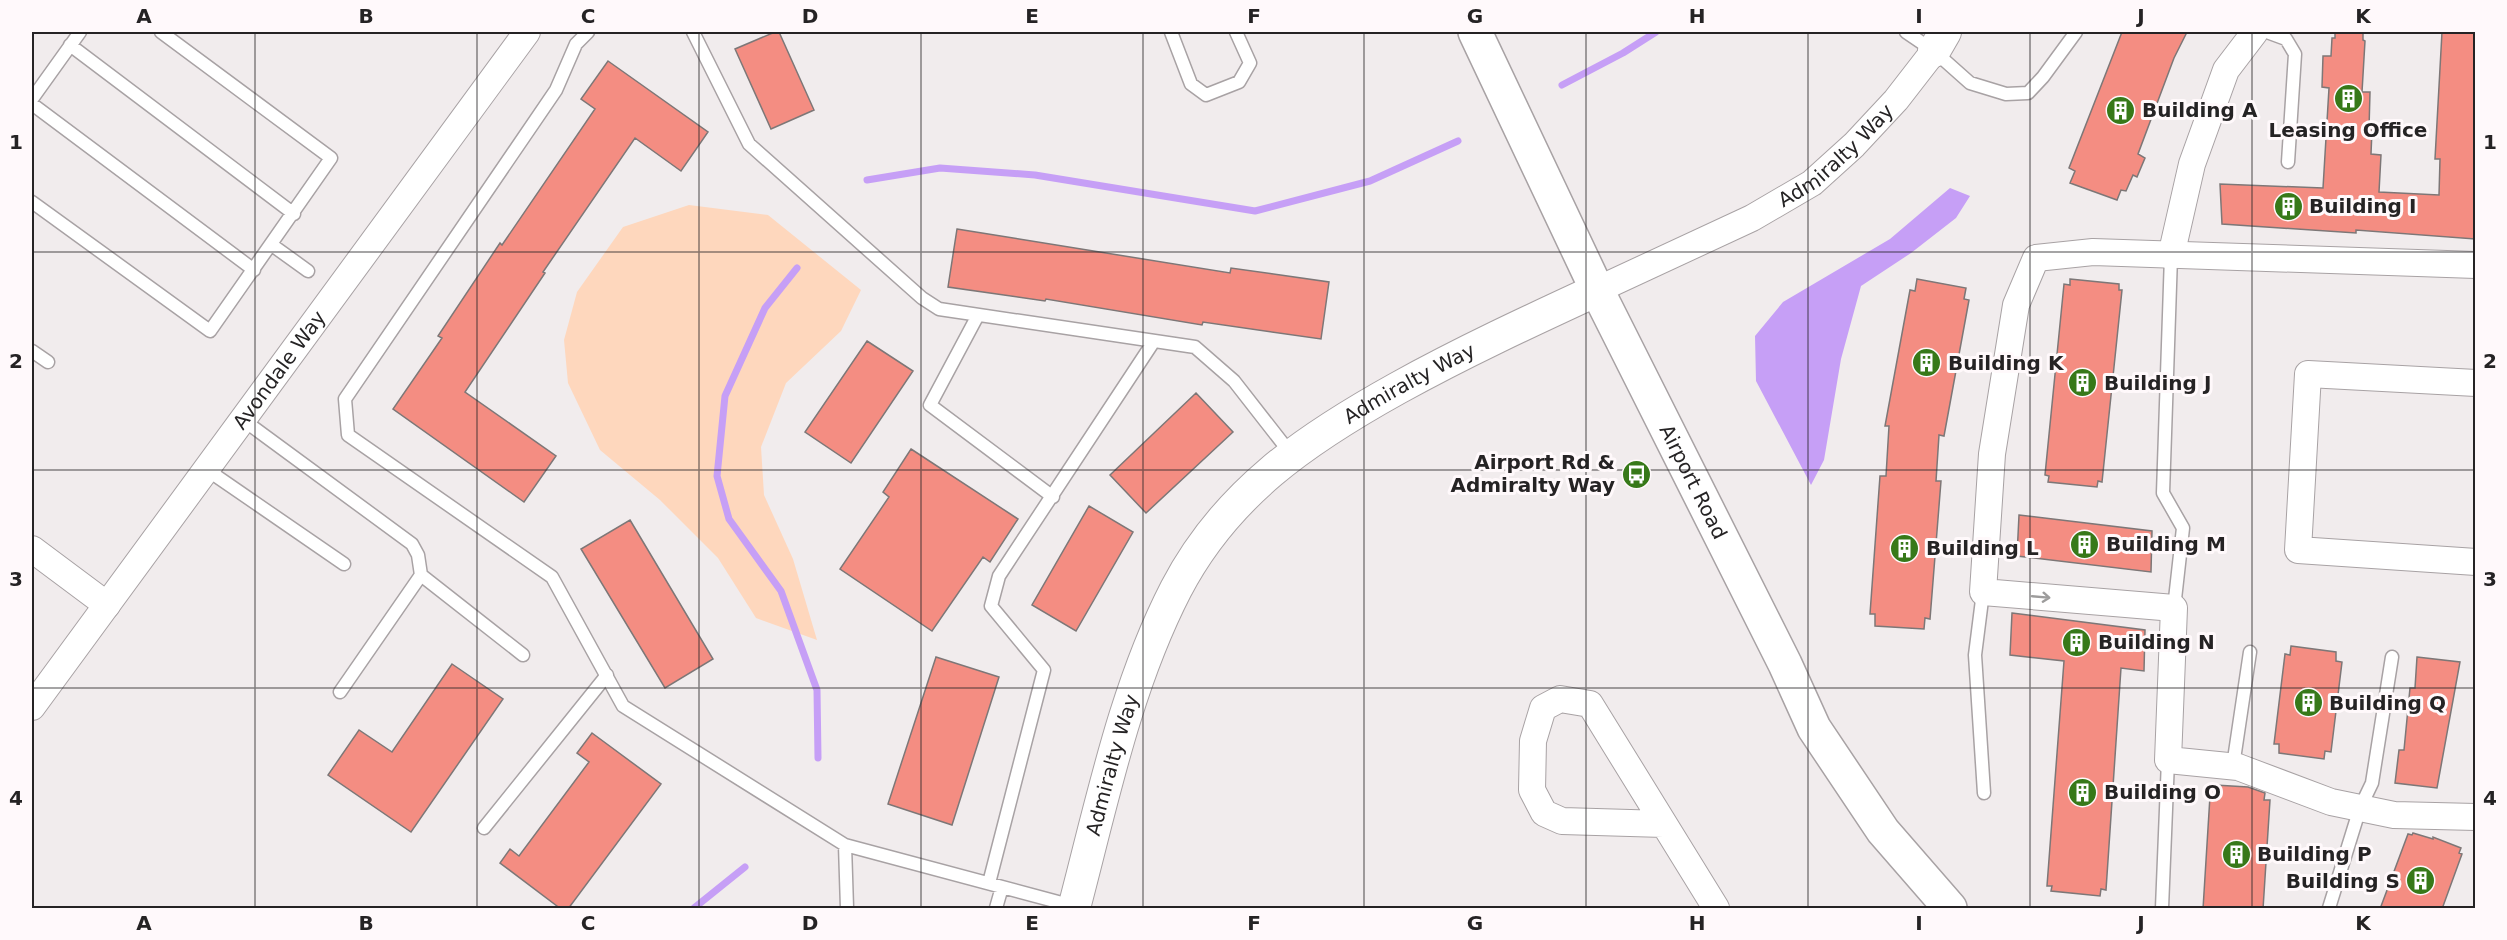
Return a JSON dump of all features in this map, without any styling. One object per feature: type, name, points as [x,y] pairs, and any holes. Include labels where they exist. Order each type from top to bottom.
[{"type":"main road","name":"Airport Road","points":[[1475,32],[1597,290],[1785,664],[1814,729],[1883,831],[1950,909]]},
{"type":"street","name":"Avondale Way","points":[[32,707],[527,32]]},
{"type":"street","points":[[2170,256],[2192,164],[2226,70],[2255,32]]},
{"type":"street","name":"Admiralty Way","points":[[1074,908],[1133,690],[1163,616],[1177,587],[1212,533],[1250,491],[1291,454],[1349,416],[1457,355],[1752,218],[1812,183],[1861,138],[1896,100],[1940,41]]},
{"type":"street","points":[[2475,265],[2093,252],[2036,258],[2016,305],[1994,442],[1983,592],[2174,608],[2168,760],[2233,766],[2331,802],[2394,815],[2475,817]]},
{"type":"street","points":[[2475,383],[2308,374],[2298,550],[2475,562]]},
{"type":"street","points":[[32,549],[107,605]]},
{"type":"street","points":[[1664,824],[1562,821],[1544,813],[1532,790],[1533,741],[1543,708],[1560,699],[1590,704],[1664,824],[1716,909]]},
{"type":"lane","points":[[32,99],[80,32]]},
{"type":"lane","points":[[32,202],[210,331],[332,158],[161,32]]},
{"type":"lane","points":[[588,32],[576,44],[556,90],[345,399],[348,435],[552,577],[624,706],[846,845],[1074,908]]},
{"type":"lane","points":[[693,32],[749,144],[922,298],[939,309],[1195,347],[1234,381],[1291,454]]},
{"type":"lane","points":[[1171,32],[1191,84],[1206,95],[1239,82],[1250,63],[1236,32]]},
{"type":"lane","points":[[1906,32],[1940,41],[1970,83],[2006,94],[2028,93],[2043,77],[2076,32]]},
{"type":"lane","points":[[2266,32],[2286,39],[2295,54],[2288,162]]},
{"type":"lane","points":[[70,45],[294,214]]},
{"type":"lane","points":[[32,104],[254,270]]},
{"type":"lane","points":[[272,245],[308,271]]},
{"type":"lane","points":[[2170,256],[2163,493],[2183,528],[2174,608]]},
{"type":"lane","points":[[978,315],[930,405],[1053,497]]},
{"type":"lane","points":[[989,883],[1044,670],[991,606],[999,576],[1154,341]]},
{"type":"lane","points":[[32,351],[48,362]]},
{"type":"lane","points":[[242,419],[412,544],[418,555],[421,575],[340,692]]},
{"type":"lane","points":[[206,469],[344,564]]},
{"type":"lane","points":[[421,575],[524,654]]},
{"type":"lane","points":[[1983,592],[1975,655],[1984,793]]},
{"type":"lane","points":[[2233,766],[2250,652]]},
{"type":"lane","points":[[2329,909],[2360,808],[2372,783],[2392,657]]},
{"type":"lane","points":[[484,828],[607,675]]},
{"type":"lane","points":[[2162,909],[2168,760]]},
{"type":"lane","points":[[846,845],[847,909]]},
{"type":"lane","points":[[996,909],[1002,887]]},
{"type":"shaded area","points":[[1950,188],[1970,196],[1956,218],[1911,253],[1861,286],[1841,359],[1824,460],[1811,485],[1756,381],[1755,336],[1783,302],[1890,239]]},
{"type":"shaded area","points":[[689,205],[768,215],[861,290],[841,331],[786,383],[761,447],[764,495],[793,559],[817,640],[756,618],[718,558],[660,500],[600,450],[568,383],[564,340],[577,292],[623,227]]},
{"type":"building","points":[[779,32],[814,110],[771,129],[735,49]]},
{"type":"building","name":"Building A","points":[[2122,32],[2187,32],[2174,58],[2138,154],[2145,158],[2137,177],[2133,175],[2126,191],[2121,190],[2117,200],[2070,183],[2075,171],[2069,168]]},
{"type":"building","points":[[2335,32],[2363,32],[2365,41],[2362,92],[2370,92],[2371,154],[2381,155],[2379,192],[2439,195],[2440,159],[2435,159],[2442,32],[2475,32],[2475,239],[2356,230],[2356,233],[2222,224],[2220,184],[2323,188],[2329,88],[2322,87],[2323,56],[2331,56],[2332,38],[2335,38]]},
{"type":"building","points":[[608,61],[708,132],[681,171],[635,138],[543,272],[545,273],[465,392],[556,456],[524,502],[393,409],[442,338],[438,336],[500,243],[502,245],[595,109],[581,99]]},
{"type":"building","points":[[957,229],[1230,273],[1231,268],[1329,282],[1321,339],[1203,322],[1202,325],[1046,299],[1045,301],[948,287]]},
{"type":"building","points":[[1917,279],[1966,288],[1964,299],[1969,300],[1944,436],[1939,435],[1936,481],[1941,481],[1930,619],[1925,618],[1924,629],[1875,626],[1875,614],[1870,614],[1880,476],[1886,476],[1889,426],[1885,426],[1910,290],[1915,291]]},
{"type":"building","name":"Building J","points":[[2070,279],[2119,284],[2119,290],[2122,290],[2102,482],[2098,481],[2097,487],[2048,482],[2049,476],[2045,475],[2064,284],[2070,285]]},
{"type":"building","points":[[867,341],[913,371],[851,463],[805,432]]},
{"type":"building","points":[[1196,393],[1233,432],[1146,513],[1110,475]]},
{"type":"building","points":[[911,449],[1018,519],[990,562],[983,557],[932,631],[840,569],[889,497],[883,492]]},
{"type":"building","points":[[1089,506],[1133,532],[1076,631],[1032,605]]},
{"type":"building","name":"Building M","points":[[2019,515],[2152,531],[2151,572],[2017,556]]},
{"type":"building","points":[[630,520],[713,659],[665,688],[581,549]]},
{"type":"building","name":"Building O","points":[[2012,613],[2145,630],[2144,671],[2121,668],[2106,890],[2101,889],[2100,896],[2051,891],[2052,886],[2047,886],[2064,661],[2010,655]]},
{"type":"building","name":"Building Q","points":[[2291,646],[2336,652],[2336,661],[2342,662],[2331,752],[2325,751],[2324,759],[2279,753],[2279,744],[2274,744],[2285,654],[2290,655]]},
{"type":"building","points":[[936,657],[999,677],[952,825],[888,804]]},
{"type":"building","points":[[2417,657],[2460,662],[2437,788],[2395,783],[2399,750],[2404,750],[2410,688],[2415,688]]},
{"type":"building","points":[[452,664],[503,699],[411,832],[328,775],[359,730],[392,752]]},
{"type":"building","points":[[592,733],[661,784],[568,909],[561,909],[500,863],[510,849],[519,856],[589,762],[577,753]]},
{"type":"building","name":"Building P","points":[[2215,785],[2248,787],[2265,793],[2264,800],[2270,800],[2263,909],[2203,909],[2210,796],[2215,796]]},
{"type":"building","name":"Building S","points":[[2413,833],[2433,839],[2433,837],[2461,848],[2459,853],[2462,854],[2442,909],[2380,909],[2408,834]]},
{"type":"waterway","points":[[1562,85],[1623,53],[1656,32]]},
{"type":"waterway","points":[[867,180],[940,168],[1035,175],[1255,211],[1370,181],[1458,141]]},
{"type":"waterway","points":[[797,268],[765,308],[725,396],[717,476],[729,519],[781,591],[817,690],[818,758]]},
{"type":"waterway","points":[[694,908],[745,867]]},
{"type":"place","name":"Leasing Office","points":[[2348,99]]},
{"type":"place","name":"Building A","points":[[2121,110]]},
{"type":"place","name":"Building I","points":[[2288,206]]},
{"type":"place","name":"Building K","points":[[1927,363]]},
{"type":"place","name":"Building J","points":[[2083,383]]},
{"type":"place","name":"Airport Rd & Admiralty Way","points":[[1636,474]]},
{"type":"place","name":"Building M","points":[[2085,544]]},
{"type":"place","name":"Building L","points":[[1905,548]]},
{"type":"place","name":"Building N","points":[[2077,642]]},
{"type":"place","name":"Building Q","points":[[2308,703]]},
{"type":"place","name":"Building O","points":[[2083,792]]},
{"type":"place","name":"Building P","points":[[2236,854]]},
{"type":"place","name":"Building S","points":[[2421,881]]}]
